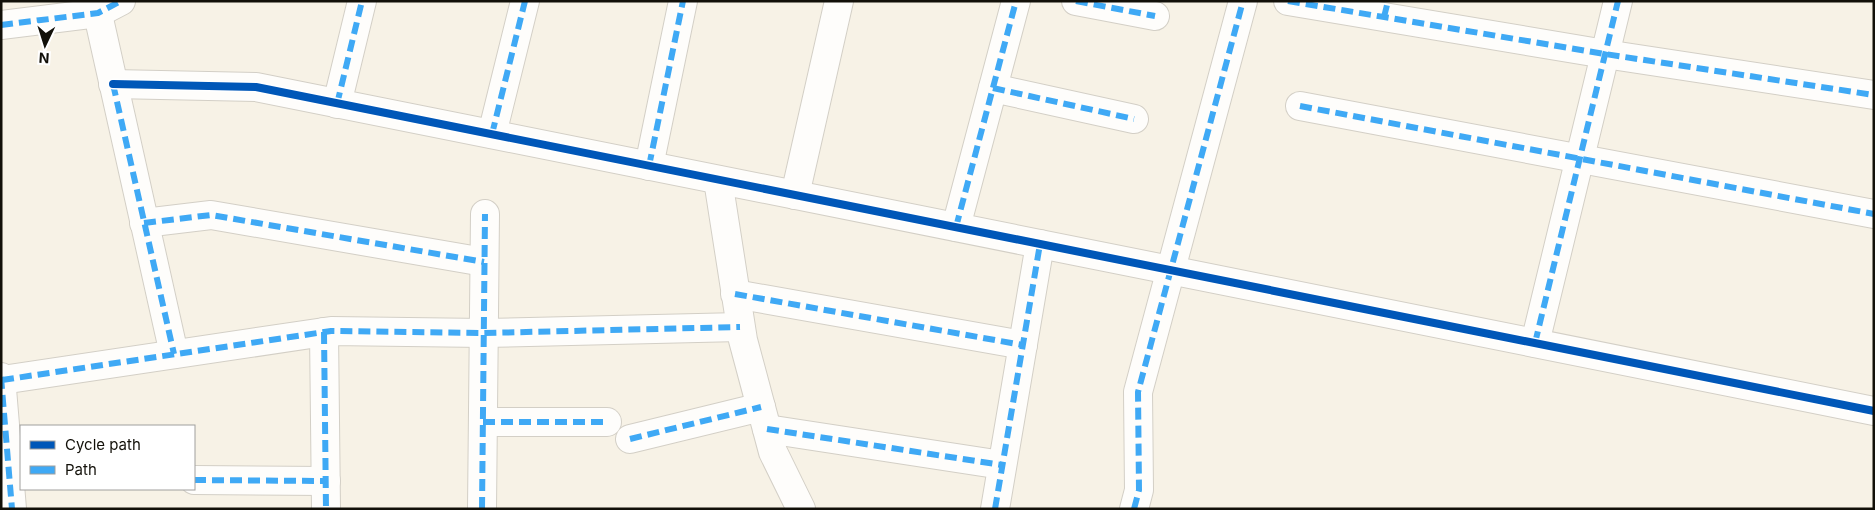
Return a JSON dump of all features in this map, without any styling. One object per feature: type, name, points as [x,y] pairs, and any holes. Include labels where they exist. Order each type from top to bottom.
[{"type":"street","points":[[337,104],[362,1]]},
{"type":"street","points":[[492,134],[525,1]]},
{"type":"street","points":[[649,166],[683,1]]},
{"type":"street","points":[[795,195],[839,1]]},
{"type":"street","points":[[956,227],[1016,1]]},
{"type":"street","points":[[1076,1],[1155,16]]},
{"type":"street","points":[[1134,509],[1139,490],[1138,392],[1169,270],[1243,1]]},
{"type":"street","points":[[1288,1],[1386,9],[1605,54],[1874,95]]},
{"type":"street","points":[[1535,343],[1618,1]]},
{"type":"street","points":[[1,25],[105,5],[113,84],[174,354]]},
{"type":"street","points":[[113,84],[256,87],[1874,411]]},
{"type":"street","points":[[993,88],[1134,119]]},
{"type":"street","points":[[1300,106],[1874,214]]},
{"type":"street","points":[[718,180],[740,327],[773,452],[801,509]]},
{"type":"street","points":[[482,509],[484,214]]},
{"type":"street","points":[[144,223],[211,215],[484,262]]},
{"type":"street","points":[[995,509],[1040,244]]},
{"type":"street","points":[[735,294],[1023,344]]},
{"type":"street","points":[[12,509],[1,379],[324,332],[484,333],[740,327]]},
{"type":"street","points":[[324,332],[326,509]]},
{"type":"street","points":[[630,439],[764,418],[1002,465]]},
{"type":"street","points":[[483,422],[607,422]]},
{"type":"street","points":[[195,480],[326,481]]},
{"type":"marked path","points":[[1,25],[98,13],[121,1]]},
{"type":"marked path","points":[[337,104],[362,1]]},
{"type":"marked path","points":[[492,134],[525,1]]},
{"type":"marked path","points":[[649,166],[683,1]]},
{"type":"marked path","points":[[956,227],[1016,1]]},
{"type":"marked path","points":[[1076,1],[1155,16]]},
{"type":"marked path","points":[[1134,509],[1139,490],[1138,392],[1243,1]]},
{"type":"marked path","points":[[1288,1],[1605,54],[1874,95]]},
{"type":"marked path","points":[[1384,17],[1388,1]]},
{"type":"marked path","points":[[1535,343],[1618,1]]},
{"type":"marked path","points":[[113,84],[174,354]]},
{"type":"marked path","points":[[993,88],[1134,119]]},
{"type":"marked path","points":[[1300,106],[1874,214]]},
{"type":"marked path","points":[[482,509],[485,214]]},
{"type":"marked path","points":[[144,223],[211,215],[484,262]]},
{"type":"marked path","points":[[995,509],[1040,244]]},
{"type":"marked path","points":[[735,294],[1023,345]]},
{"type":"marked path","points":[[2,380],[331,331],[484,333],[740,327]]},
{"type":"marked path","points":[[324,332],[326,509]]},
{"type":"marked path","points":[[1,377],[12,509]]},
{"type":"marked path","points":[[630,439],[761,407]]},
{"type":"marked path","points":[[483,422],[607,422]]},
{"type":"marked path","points":[[767,429],[1002,465]]},
{"type":"marked path","points":[[195,480],[326,481]]},
{"type":"cycle path","points":[[113,84],[256,87],[1874,411]]}]
